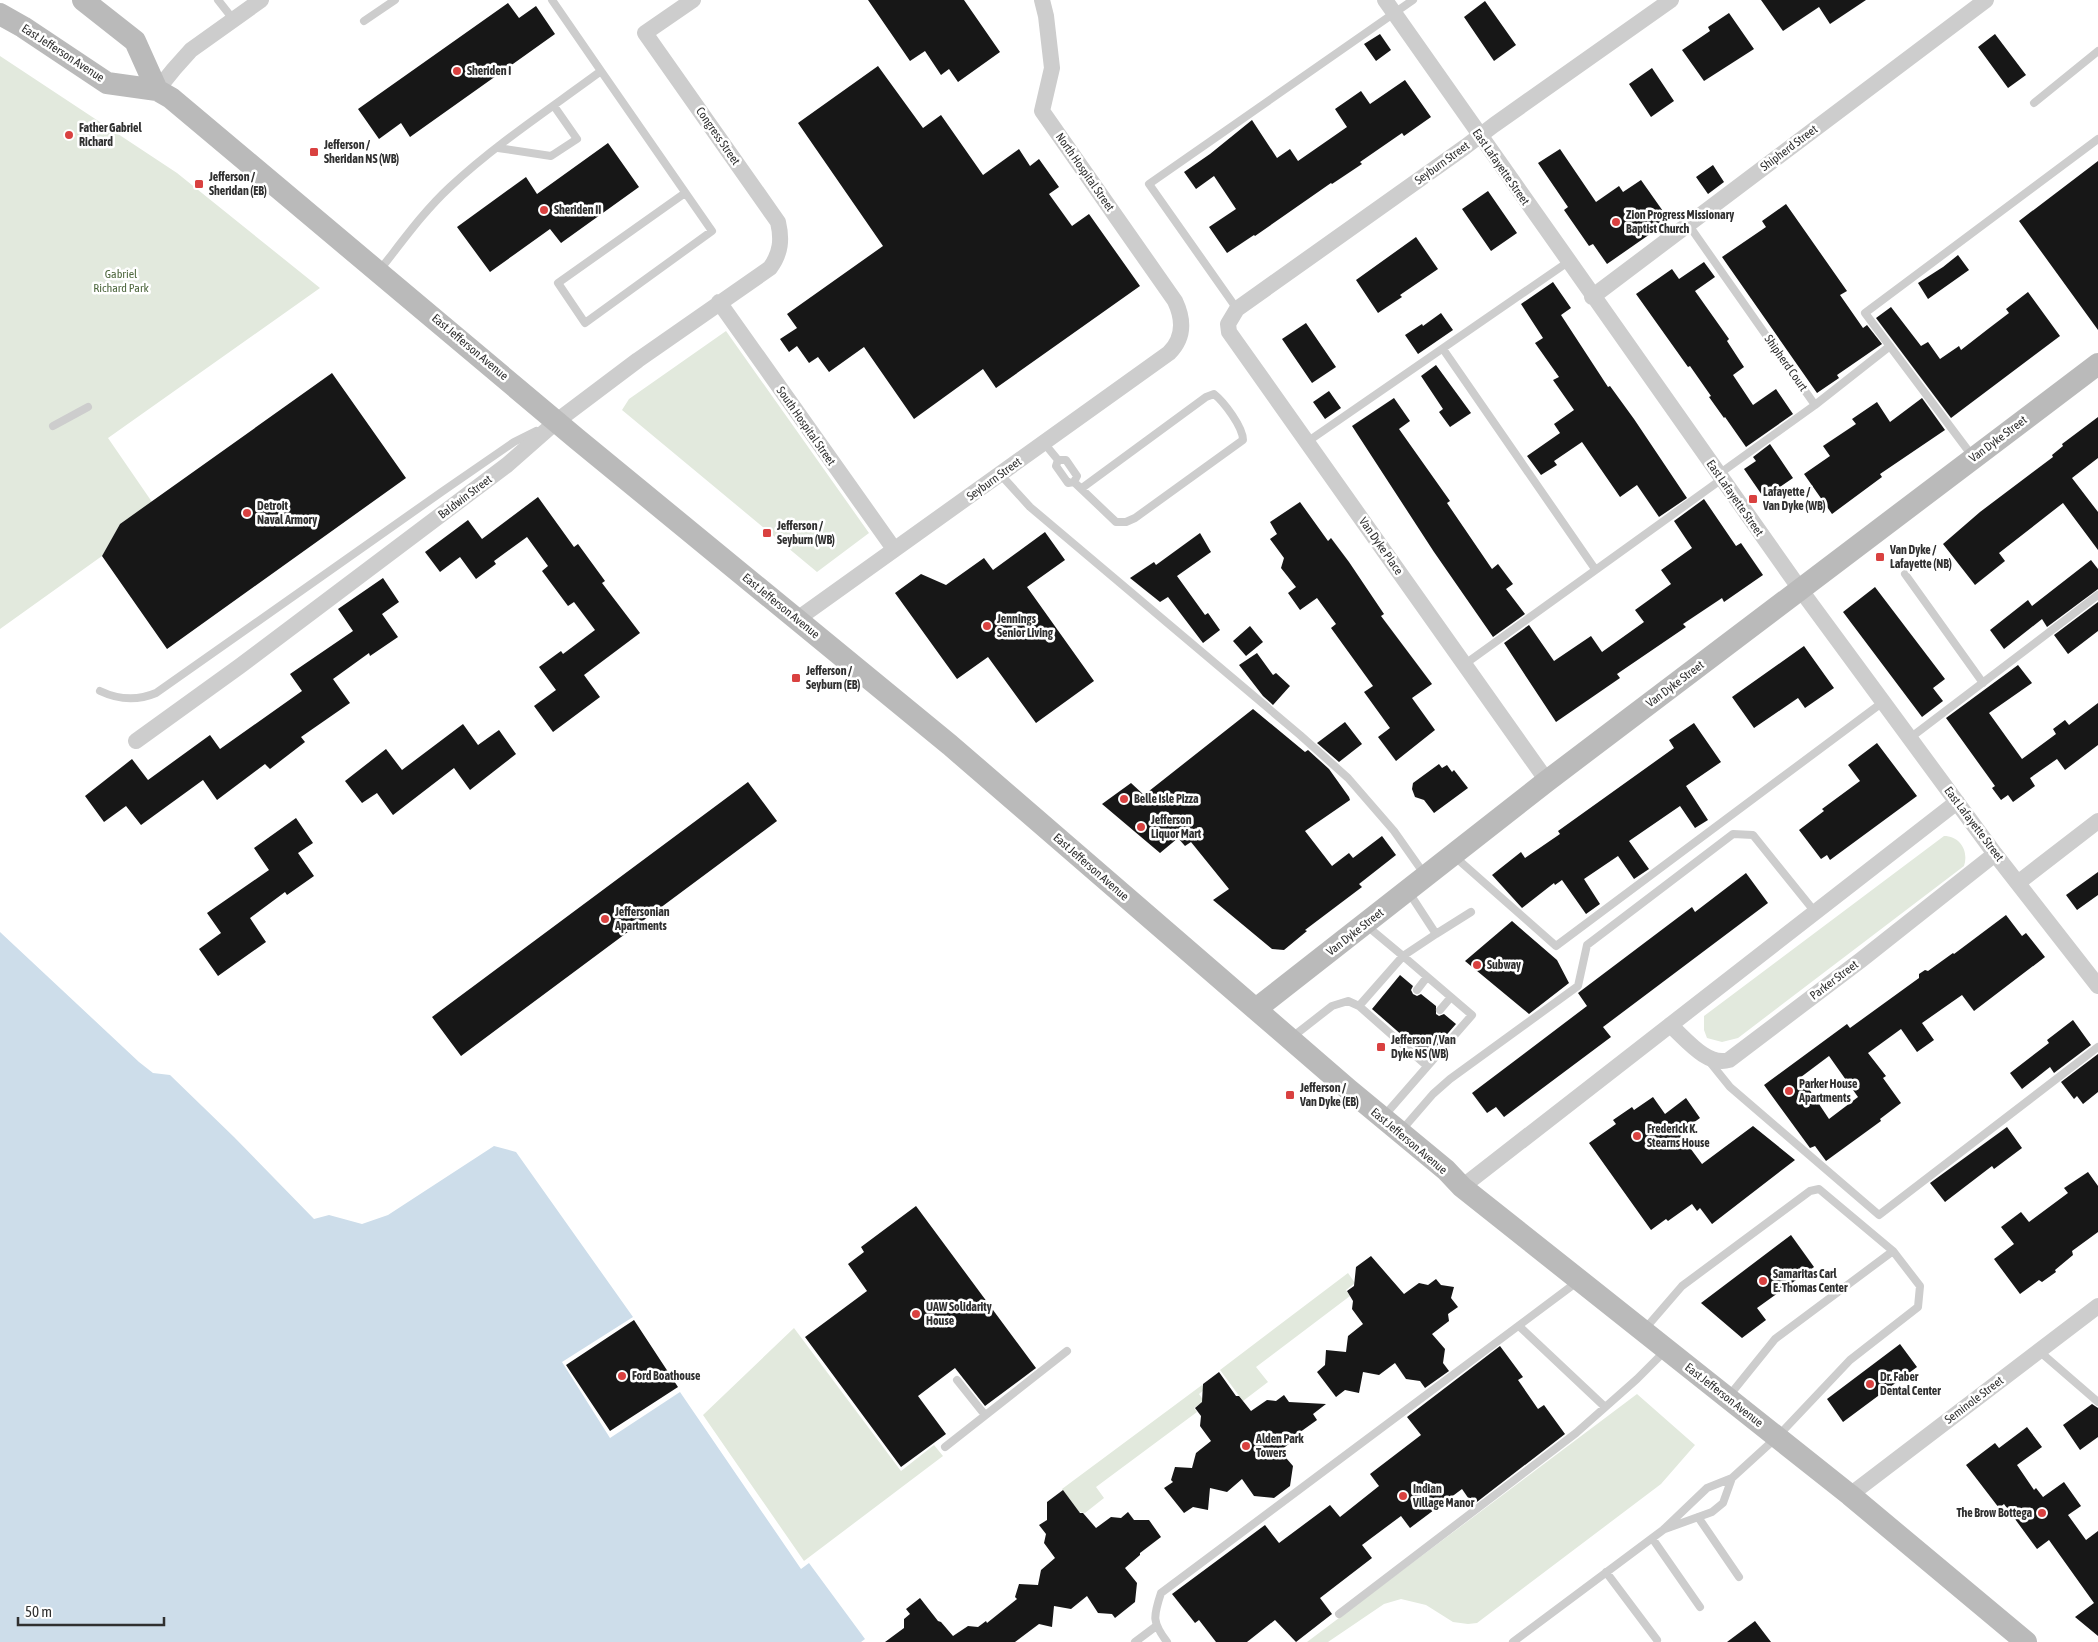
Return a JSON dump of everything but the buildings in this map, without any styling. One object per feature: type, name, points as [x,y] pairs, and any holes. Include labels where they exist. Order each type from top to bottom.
[{"type":"main road","points":[[83,0],[135,41],[157,90]]},
{"type":"main road","name":"East Jefferson Avenue","points":[[0,14],[107,82],[157,90],[171,98],[796,620],[950,745],[1382,1118],[1446,1170],[1462,1188],[1850,1495],[2026,1642]]},
{"type":"main road","name":"Van Dyke Street","points":[[1256,1009],[1547,781],[2098,364]]},
{"type":"street","points":[[157,90],[191,50],[261,0]]},
{"type":"street","name":"Congress Street","points":[[693,0],[645,34],[771,211],[778,222],[780,243]]},
{"type":"street","name":"North Hospital Street","points":[[1042,0],[1046,16],[1052,68],[1042,110],[1175,301],[1182,320],[1182,331]]},
{"type":"street","name":"East Lafayette Street","points":[[1385,0],[1592,297],[1800,589],[1995,854],[2098,986]]},
{"type":"street","name":"Seyburn Street","points":[[1237,309],[1671,0]]},
{"type":"street","name":"Shipherd Street","points":[[1592,297],[1986,0]]},
{"type":"street","name":"Baldwin Street","points":[[136,741],[240,666],[508,465],[557,421],[638,360],[770,268],[779,252],[780,243]]},
{"type":"street","name":"South Hospital Street","points":[[719,302],[894,549]]},
{"type":"street","name":"Van Dyke Place","points":[[1237,309],[1228,324],[1230,332],[1547,781]]},
{"type":"street","name":"Seyburn Street","points":[[796,620],[1169,353],[1175,348],[1182,331]]},
{"type":"street","points":[[1462,1188],[1958,802]]},
{"type":"street","points":[[2018,882],[2098,821]]},
{"type":"street","name":"Parker Street","points":[[1670,1025],[1703,1054],[1723,1062],[1730,1060],[1995,854]]},
{"type":"street","name":"Seminole Street","points":[[1850,1495],[2098,1306]]},
{"type":"lane","points":[[218,0],[233,20]]},
{"type":"lane","points":[[364,21],[395,0]]},
{"type":"lane","points":[[552,0],[712,231],[585,323],[558,283],[685,193]]},
{"type":"lane","points":[[1237,309],[1149,184],[1413,0]]},
{"type":"lane","points":[[2034,103],[2098,51]]},
{"type":"lane","points":[[378,270],[430,207],[451,186],[498,148],[601,71]]},
{"type":"lane","points":[[498,148],[551,156],[576,139],[554,106]]},
{"type":"lane","points":[[1974,458],[1865,313],[2098,139]]},
{"type":"lane","name":"Shipherd Court","points":[[1465,664],[1815,405],[1688,224]]},
{"type":"lane","points":[[1308,442],[1568,262]]},
{"type":"lane","points":[[1815,405],[1890,346]]},
{"type":"lane","points":[[1443,348],[1595,569]]},
{"type":"lane","points":[[1044,443],[1058,460],[1066,460],[1077,476],[1074,482],[1116,522],[1126,522],[1135,518],[1243,440],[1243,432],[1214,394],[1206,397],[1082,488]]},
{"type":"lane","points":[[53,426],[88,407]]},
{"type":"lane","points":[[100,691],[113,697],[128,699],[143,698],[156,693],[506,448],[557,421]]},
{"type":"lane","points":[[1000,474],[1030,507],[1300,735],[1348,778],[1394,831],[1426,876]]},
{"type":"lane","points":[[1905,574],[1983,683]]},
{"type":"lane","points":[[1910,738],[2098,595]]},
{"type":"lane","points":[[1453,855],[1556,946],[1883,702]]},
{"type":"lane","points":[[1400,1133],[1433,1094],[1450,1079],[1578,986],[1586,945],[1732,834],[1754,835],[1815,912]]},
{"type":"lane","points":[[1408,890],[1436,934]]},
{"type":"lane","points":[[1359,1006],[1403,956],[1471,912]]},
{"type":"lane","points":[[1365,924],[1472,1015],[1382,1118]]},
{"type":"lane","points":[[1417,990],[1427,977]]},
{"type":"lane","points":[[1440,1010],[1451,997]]},
{"type":"lane","points":[[1290,1038],[1332,1006],[1348,1001],[1359,1006],[1389,1028],[1427,1066]]},
{"type":"lane","points":[[1703,1054],[1730,1087],[1879,1215],[2098,1047]]},
{"type":"lane","points":[[1513,1642],[1663,1530],[1701,1493],[1732,1478],[1777,1437],[1850,1360],[1918,1306],[1920,1286],[1893,1252],[1819,1190],[1810,1191],[1682,1286],[1643,1331]]},
{"type":"lane","points":[[1727,1397],[1775,1339],[1893,1252]]},
{"type":"lane","points":[[1166,1642],[1155,1627],[1156,1608],[1161,1593],[1579,1281]]},
{"type":"lane","points":[[1519,1326],[1605,1407]]},
{"type":"lane","points":[[1339,1614],[1576,1433],[1637,1379],[1666,1349]]},
{"type":"lane","points":[[945,1447],[1067,1351]]},
{"type":"lane","points":[[2039,1351],[2098,1402]]},
{"type":"lane","points":[[957,1380],[985,1415]]},
{"type":"lane","points":[[1663,1530],[1712,1512],[1723,1503],[1732,1478]]},
{"type":"lane","points":[[1698,1517],[1739,1577]]},
{"type":"lane","points":[[1652,1538],[1700,1607]]},
{"type":"lane","points":[[1606,1572],[1657,1640]]},
{"type":"lane","points":[[1134,1642],[1155,1627]]},
{"type":"green space","name":"Gabriel Richard Park","points":[[0,56],[177,173],[320,288],[108,438],[152,502],[120,524],[102,556],[0,629]]},
{"type":"green space","points":[[726,331],[869,533],[817,572],[622,410],[629,399]]},
{"type":"green space","points":[[1944,836],[1955,839],[1962,845],[1965,855],[1964,866],[1738,1038],[1722,1042],[1707,1038],[1704,1030],[1704,1016]]},
{"type":"green space","points":[[1348,1273],[1355,1283],[1346,1290],[1350,1296],[1256,1367],[1268,1382],[1243,1401],[1220,1370]]},
{"type":"green space","points":[[794,1328],[901,1471],[934,1445],[943,1456],[804,1561],[703,1415]]},
{"type":"green space","points":[[1202,1385],[1205,1389],[1199,1394],[1204,1401],[1194,1408],[1197,1412],[1096,1487],[1104,1498],[1085,1513],[1079,1512],[1062,1489]]},
{"type":"green space","points":[[1637,1394],[1695,1445],[1661,1484],[1477,1623],[1453,1622],[1426,1605],[1401,1599],[1384,1604],[1328,1642],[1307,1642]]},
{"type":"water","points":[[0,932],[139,1062],[153,1073],[170,1075],[314,1219],[329,1215],[362,1224],[388,1215],[494,1146],[516,1152],[633,1317],[562,1362],[610,1438],[680,1392],[801,1569],[809,1563],[865,1639],[861,1642],[0,1642]]},
{"type":"place","name":"Sheriden I","points":[[457,71]]},
{"type":"place","name":"Father Gabriel Richard","points":[[69,135]]},
{"type":"place","name":"Jefferson / Sheridan NS (WB)","points":[[314,152]]},
{"type":"place","name":"Jefferson / Sheridan (EB)","points":[[199,184]]},
{"type":"place","name":"Sheriden II","points":[[544,210]]},
{"type":"place","name":"Zion Progress Missionary Baptist Church","points":[[1616,222]]},
{"type":"place","name":"Lafayette / Van Dyke (WB)","points":[[1753,499]]},
{"type":"place","name":"Detroit Naval Armory","points":[[247,513]]},
{"type":"place","name":"Jefferson / Seyburn (WB)","points":[[767,533]]},
{"type":"place","name":"Van Dyke / Lafayette (NB)","points":[[1880,557]]},
{"type":"place","name":"Jennings Senior Living","points":[[987,626]]},
{"type":"place","name":"Jefferson / Seyburn (EB)","points":[[796,678]]},
{"type":"place","name":"Belle Isle Pizza","points":[[1124,799]]},
{"type":"place","name":"Jefferson Liquor Mart","points":[[1141,827]]},
{"type":"place","name":"Jeffersonian Apartments","points":[[605,919]]},
{"type":"place","name":"Subway","points":[[1477,965]]},
{"type":"place","name":"Jefferson / Van Dyke NS (WB)","points":[[1381,1047]]},
{"type":"place","name":"Parker House Apartments","points":[[1789,1091]]},
{"type":"place","name":"Jefferson / Van Dyke (EB)","points":[[1290,1095]]},
{"type":"place","name":"Frederick K. Stearns House","points":[[1637,1136]]},
{"type":"place","name":"Samaritas Carl E. Thomas Center","points":[[1763,1281]]},
{"type":"place","name":"UAW Solidarity House","points":[[916,1314]]},
{"type":"place","name":"Ford Boathouse","points":[[622,1376]]},
{"type":"place","name":"Dr. Faber Dental Center","points":[[1870,1384]]},
{"type":"place","name":"Alden Park Towers","points":[[1246,1446]]},
{"type":"place","name":"Indian Village Manor","points":[[1403,1496]]},
{"type":"place","name":"The Brow Bottega","points":[[2042,1513]]}]
